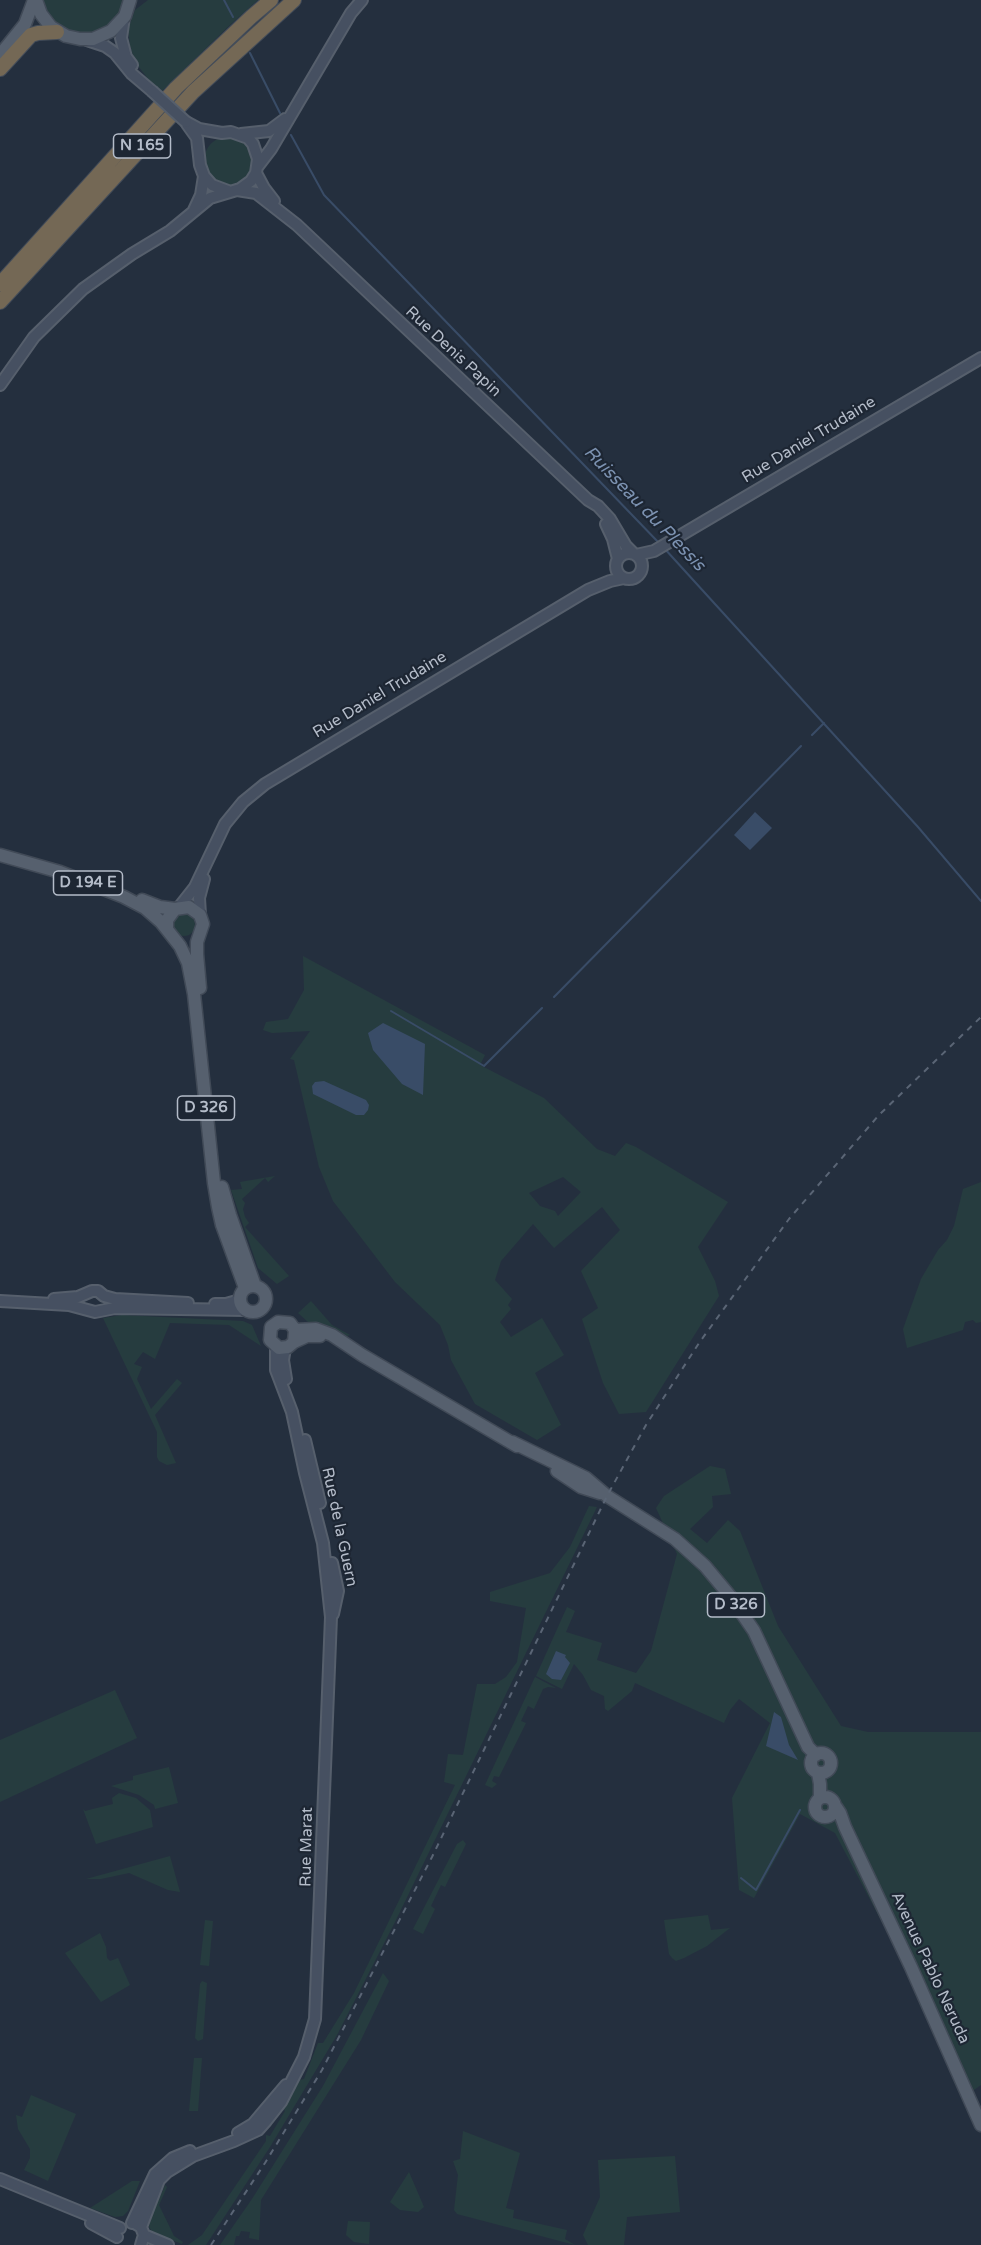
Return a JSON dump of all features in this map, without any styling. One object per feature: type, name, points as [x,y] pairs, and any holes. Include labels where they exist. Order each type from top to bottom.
[{"type":"highway","name":"N 165","points":[[0,284],[176,88],[271,0]]},
{"type":"highway","name":"N 165","points":[[0,302],[193,92],[294,0]]},
{"type":"highway","points":[[0,69],[32,35],[54,29]]},
{"type":"highway","points":[[0,271],[18,254],[41,241]]},
{"type":"main road","points":[[35,0],[41,14],[54,29],[73,38],[87,39],[105,46],[115,53],[132,74],[186,122],[197,138],[204,176],[201,195],[193,213]]},
{"type":"main road","points":[[0,55],[25,24],[35,0]]},
{"type":"main road","points":[[0,385],[27,345],[66,304],[116,265],[170,231],[210,198],[246,185],[351,13],[362,0]]},
{"type":"main road","points":[[87,39],[106,34],[117,26],[130,6]]},
{"type":"main road","points":[[130,6],[121,38],[126,57],[152,91]]},
{"type":"main road","points":[[0,63],[30,32],[54,29]]},
{"type":"main road","points":[[186,122],[199,129],[222,133],[241,134],[279,129]]},
{"type":"main road","points":[[200,158],[201,151],[209,140],[222,133]]},
{"type":"main road","points":[[241,134],[253,144],[258,159],[257,170]]},
{"type":"main road","name":"Rue Denis Papin","points":[[257,170],[268,195],[297,225],[588,500],[606,514],[626,546],[635,554]]},
{"type":"main road","points":[[204,176],[212,185],[233,190]]},
{"type":"main road","name":"Rue Denis Papin","points":[[233,190],[256,193],[297,225]]},
{"type":"main road","name":"Rue Daniel Trudaine","points":[[635,554],[654,551],[672,541],[981,358]]},
{"type":"main road","name":"Rue Denis Papin","points":[[588,500],[609,530],[617,561]]},
{"type":"main road","name":"Rue Daniel Trudaine","points":[[643,566],[654,551]]},
{"type":"main road","points":[[625,554],[635,554],[643,566],[638,576],[631,579],[624,578],[618,574],[617,561],[625,554]]},
{"type":"main road","name":"Rue Daniel Trudaine","points":[[588,590],[612,570],[617,561]]},
{"type":"main road","name":"Rue Daniel Trudaine","points":[[178,908],[195,887],[220,831],[243,802],[265,784],[588,590],[624,578]]},
{"type":"main road","name":"D 194 E","points":[[0,853],[56,867],[160,907],[178,908]]},
{"type":"main road","name":"D 194 E","points":[[0,853],[60,872],[124,897],[155,915],[170,934]]},
{"type":"main road","name":"Rue Daniel Trudaine","points":[[200,915],[199,898],[211,853]]},
{"type":"main road","points":[[189,907],[200,915],[203,924],[198,936],[187,942],[170,934],[168,915],[178,908],[189,907]]},
{"type":"main road","name":"D 326","points":[[170,934],[180,945],[188,963],[194,993],[214,1183],[222,1225],[252,1300]]},
{"type":"main road","name":"D 326","points":[[198,936],[196,954],[223,1194],[252,1300]]},
{"type":"main road","points":[[0,1301],[69,1298],[92,1291],[98,1291],[104,1296],[115,1299],[226,1304],[252,1300]]},
{"type":"main road","points":[[87,1294],[84,1303],[89,1310]]},
{"type":"main road","points":[[101,1310],[105,1302],[104,1296]]},
{"type":"main road","points":[[0,1301],[69,1305],[95,1312],[115,1308],[252,1300]]},
{"type":"main road","points":[[252,1300],[274,1324]]},
{"type":"main road","points":[[286,1322],[288,1342],[270,1340],[274,1324],[286,1322]]},
{"type":"main road","name":"Avenue Pablo Neruda","points":[[288,1342],[316,1329],[332,1335],[362,1355],[607,1496],[675,1539],[705,1566],[730,1596],[754,1632],[808,1747],[816,1755],[821,1754],[829,1758],[831,1764],[822,1772],[829,1805],[844,1827],[916,1977],[981,2125]]},
{"type":"main road","name":"Rue de la Guern","points":[[288,1342],[276,1370],[292,1412],[323,1543],[332,1617]]},
{"type":"main road","name":"Rue Marat","points":[[141,2236],[155,2174],[169,2160],[235,2134],[253,2124],[296,2073],[304,2057],[315,2019],[318,1988],[332,1617]]},
{"type":"main road","points":[[0,2179],[119,2237],[141,2236],[168,2245]]},
{"type":"main road","points":[[0,2186],[98,2226],[119,2237]]},
{"type":"green space","points":[[41,0],[126,0],[124,8],[111,26],[87,35],[62,30],[46,15]]},
{"type":"green space","points":[[148,0],[258,0],[162,91],[149,80],[135,62],[130,46],[128,29],[135,10]]},
{"type":"green space","points":[[229,136],[243,140],[250,147],[254,161],[250,175],[243,182],[229,186],[215,182],[208,175],[204,161],[208,147],[215,140]]},
{"type":"green space","points":[[184,914],[192,917],[195,925],[192,933],[184,936],[176,933],[173,925],[176,917]]},
{"type":"green space","points":[[303,956],[485,1055],[480,1065],[544,1098],[597,1149],[615,1156],[626,1143],[636,1147],[728,1202],[698,1247],[715,1281],[719,1296],[646,1412],[619,1414],[603,1383],[582,1319],[598,1308],[581,1271],[620,1230],[602,1207],[554,1248],[533,1224],[501,1261],[495,1280],[512,1299],[508,1305],[511,1309],[500,1322],[511,1337],[542,1318],[564,1355],[535,1373],[561,1425],[537,1440],[475,1404],[451,1360],[440,1325],[395,1282],[333,1201],[319,1167],[294,1060],[290,1059],[310,1031],[272,1033],[263,1030],[266,1022],[288,1019],[304,990]],"holes":[[[563,1177],[581,1192],[558,1216],[555,1211],[540,1206],[529,1193]]]},
{"type":"green space","points":[[275,1176],[268,1182],[265,1178],[242,1199],[245,1203],[243,1209],[245,1217],[249,1223],[245,1227],[289,1276],[277,1284],[258,1268],[231,1190],[242,1189],[240,1182]]},
{"type":"green space","points":[[981,1182],[981,1322],[976,1323],[973,1320],[965,1322],[963,1330],[907,1348],[903,1329],[921,1279],[954,1226],[963,1189]]},
{"type":"green space","points":[[311,1301],[332,1325],[350,1335],[347,1336],[323,1324],[308,1322],[298,1313]]},
{"type":"green space","points":[[122,1315],[243,1321],[252,1325],[261,1346],[229,1325],[170,1323],[155,1359],[143,1352],[134,1364],[142,1367],[137,1379],[151,1409],[177,1379],[182,1383],[155,1415],[176,1463],[167,1465],[159,1461],[157,1432],[103,1318]]},
{"type":"green space","points":[[710,1466],[725,1469],[731,1494],[712,1496],[713,1507],[690,1529],[707,1543],[728,1520],[740,1531],[778,1626],[841,1726],[868,1732],[981,1732],[981,2085],[971,2092],[835,1833],[800,1814],[754,1898],[739,1890],[732,1798],[770,1723],[739,1699],[730,1710],[724,1723],[635,1683],[632,1691],[608,1711],[605,1709],[604,1696],[591,1690],[574,1664],[562,1689],[536,1676],[567,1607],[575,1611],[566,1632],[602,1643],[597,1660],[636,1673],[651,1651],[677,1554],[656,1508],[664,1496]]},
{"type":"green space","points":[[589,1506],[597,1507],[394,1924],[337,2035],[270,2147],[206,2245],[188,2245],[202,2235],[266,2141],[266,2135],[270,2136],[285,2111],[283,2108],[287,2101],[300,2080],[304,2079],[318,2043],[323,2043],[354,1993],[455,1785],[444,1782],[448,1754],[463,1755],[477,1684],[495,1684],[506,1677],[517,1662],[526,1608],[490,1601],[490,1592],[550,1573],[570,1547]]},
{"type":"green space","points":[[535,1677],[556,1688],[543,1689],[534,1709],[528,1706],[521,1721],[526,1723],[499,1777],[494,1776],[492,1781],[497,1784],[492,1788],[485,1785]]},
{"type":"green space","points":[[115,1690],[137,1738],[0,1802],[0,1740]]},
{"type":"green space","points":[[169,1767],[178,1803],[155,1809],[154,1805],[139,1795],[111,1786],[133,1780],[133,1776]]},
{"type":"green space","points":[[119,1793],[136,1798],[150,1810],[153,1827],[96,1844],[83,1809],[85,1811],[113,1804],[112,1798]]},
{"type":"green space","points":[[463,1840],[466,1844],[445,1887],[441,1885],[431,1906],[435,1909],[423,1934],[413,1929],[457,1844]]},
{"type":"green space","points":[[170,1856],[180,1892],[168,1890],[129,1873],[101,1879],[86,1879]]},
{"type":"green space","points":[[708,1915],[711,1930],[730,1928],[707,1946],[684,1958],[676,1961],[672,1958],[669,1954],[664,1920]]},
{"type":"green space","points":[[205,1920],[213,1921],[209,1966],[200,1965]]},
{"type":"green space","points":[[100,1933],[106,1947],[107,1958],[110,1961],[118,1958],[130,1985],[101,2002],[65,1953]]},
{"type":"green space","points":[[383,1973],[389,1981],[361,2040],[261,2200],[259,2240],[249,2238],[250,2232],[241,2231],[239,2236],[236,2236],[234,2245],[220,2245],[252,2199],[323,2086]]},
{"type":"green space","points":[[202,1981],[207,1983],[203,2039],[198,2041],[195,2038]]},
{"type":"green space","points":[[194,2058],[202,2058],[198,2111],[189,2111]]},
{"type":"green space","points":[[31,2095],[76,2114],[48,2181],[24,2170],[30,2158],[30,2149],[18,2129],[16,2115],[22,2117]]},
{"type":"green space","points":[[463,2131],[520,2153],[506,2208],[514,2210],[513,2218],[567,2230],[565,2239],[575,2245],[457,2214],[454,2210],[458,2175],[453,2161],[460,2159]]},
{"type":"green space","points":[[675,2156],[680,2212],[627,2217],[624,2245],[588,2245],[583,2235],[600,2197],[598,2160]]},
{"type":"green space","points":[[409,2172],[424,2207],[418,2212],[400,2210],[390,2202]]},
{"type":"green space","points":[[132,2181],[140,2181],[128,2211],[123,2216],[115,2217],[90,2208]]},
{"type":"green space","points":[[165,2185],[167,2187],[159,2205],[174,2236],[183,2242],[182,2244],[153,2233],[149,2227],[150,2219]]},
{"type":"green space","points":[[348,2221],[370,2222],[369,2244],[354,2242],[346,2235]]},
{"type":"water","points":[[755,812],[772,828],[750,850],[734,835]]},
{"type":"water","points":[[383,1023],[425,1044],[423,1095],[402,1084],[373,1050],[368,1033]]},
{"type":"water","points":[[324,1081],[366,1100],[369,1105],[368,1110],[364,1115],[356,1115],[313,1094],[312,1086],[315,1082]]},
{"type":"water","points":[[556,1651],[566,1655],[570,1663],[561,1680],[552,1679],[546,1674]]},
{"type":"water","points":[[774,1712],[781,1717],[789,1745],[798,1760],[766,1746]]},
{"type":"waterway","name":"Ruisseau du Plessis","points":[[224,0],[233,17]]},
{"type":"waterway","name":"Ruisseau du Plessis","points":[[250,53],[280,113]]},
{"type":"waterway","name":"Ruisseau du Plessis","points":[[291,135],[324,195],[660,544]]},
{"type":"waterway","name":"Ruisseau du Plessis","points":[[664,548],[918,827],[981,901]]},
{"type":"waterway","points":[[812,735],[824,723]]},
{"type":"waterway","points":[[554,997],[801,746]]},
{"type":"waterway","points":[[391,1011],[484,1066],[542,1008]]},
{"type":"waterway","points":[[741,1878],[756,1890],[800,1810]]},
{"type":"railway","points":[[211,2245],[322,2070],[432,1857],[607,1496],[646,1425],[699,1343],[789,1219],[879,1115],[981,1017]]}]
